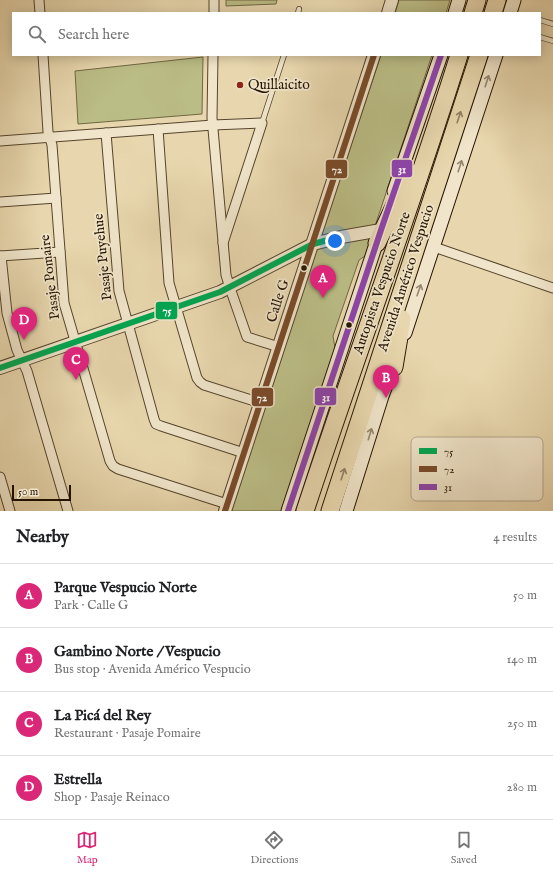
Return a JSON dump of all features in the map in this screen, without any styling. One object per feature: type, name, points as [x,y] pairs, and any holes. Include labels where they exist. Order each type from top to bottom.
[{"type":"highway","points":[[473,12],[477,0]]},
{"type":"highway","points":[[496,12],[509,7]]},
{"type":"highway","name":"Autopista Vespucio Norte","points":[[305,511],[344,391],[460,56]]},
{"type":"highway","name":"Autopista Vespucio Norte","points":[[330,511],[479,56]]},
{"type":"highway","points":[[379,236],[444,104]]},
{"type":"highway","points":[[394,366],[412,261]]},
{"type":"main road","points":[[455,12],[459,0]]},
{"type":"main road","points":[[288,511],[441,56]]},
{"type":"main road","name":"Avenida Américo Vespucio","points":[[346,511],[382,396],[394,366],[434,247],[496,56]]},
{"type":"street","points":[[39,0],[40,12]]},
{"type":"street","points":[[214,0],[214,12]]},
{"type":"street","points":[[388,12],[392,0]]},
{"type":"street","name":"Pasaje Pomaire","points":[[43,56],[48,132],[52,145],[64,303],[110,460],[113,466],[118,469],[226,507]]},
{"type":"street","points":[[213,56],[213,125],[225,266],[230,288],[247,337],[279,348]]},
{"type":"street","name":"Calle G","points":[[226,507],[374,56]]},
{"type":"street","points":[[0,141],[213,125],[262,123],[223,243]]},
{"type":"street","points":[[158,129],[169,283],[197,378],[204,385],[261,403]]},
{"type":"street","name":"Pasaje Puyehue","points":[[106,133],[118,282],[121,300],[156,424],[244,453]]},
{"type":"street","points":[[0,202],[56,198]]},
{"type":"street","points":[[0,368],[230,288],[313,244],[341,237],[379,236]]},
{"type":"street","points":[[434,247],[553,288]]},
{"type":"street","points":[[60,252],[1,256],[5,303],[17,350],[26,371],[68,511]]},
{"type":"street","points":[[0,477],[10,511]]},
{"type":"lane","points":[[541,20],[553,24]]},
{"type":"lane","points":[[541,37],[553,41]]},
{"type":"lane","points":[[262,123],[284,56]]},
{"type":"green space","points":[[226,0],[277,0],[276,4],[226,6]]},
{"type":"green space","points":[[399,0],[450,0],[446,12],[395,12]]},
{"type":"green space","points":[[381,56],[432,56],[365,256],[359,260],[333,336],[335,348],[281,511],[228,511]]},
{"type":"green space","points":[[203,57],[202,114],[78,124],[75,71]]},
{"type":"transit line","name":"72","points":[[225,511],[374,56]]},
{"type":"transit line","name":"31","points":[[288,511],[381,230],[441,56]]},
{"type":"transit line","name":"75","points":[[0,368],[220,292],[313,244],[328,240]]},
{"type":"place","name":"Quillaicito","points":[[240,85]]},
{"type":"place","name":"Parque Vespucio Norte","points":[[323,298]]},
{"type":"place","name":"Estrella","points":[[24,340]]},
{"type":"place","name":"La Picá del Rey","points":[[76,380]]},
{"type":"place","name":"Gambino Norte / Vespucio","points":[[386,398]]}]
